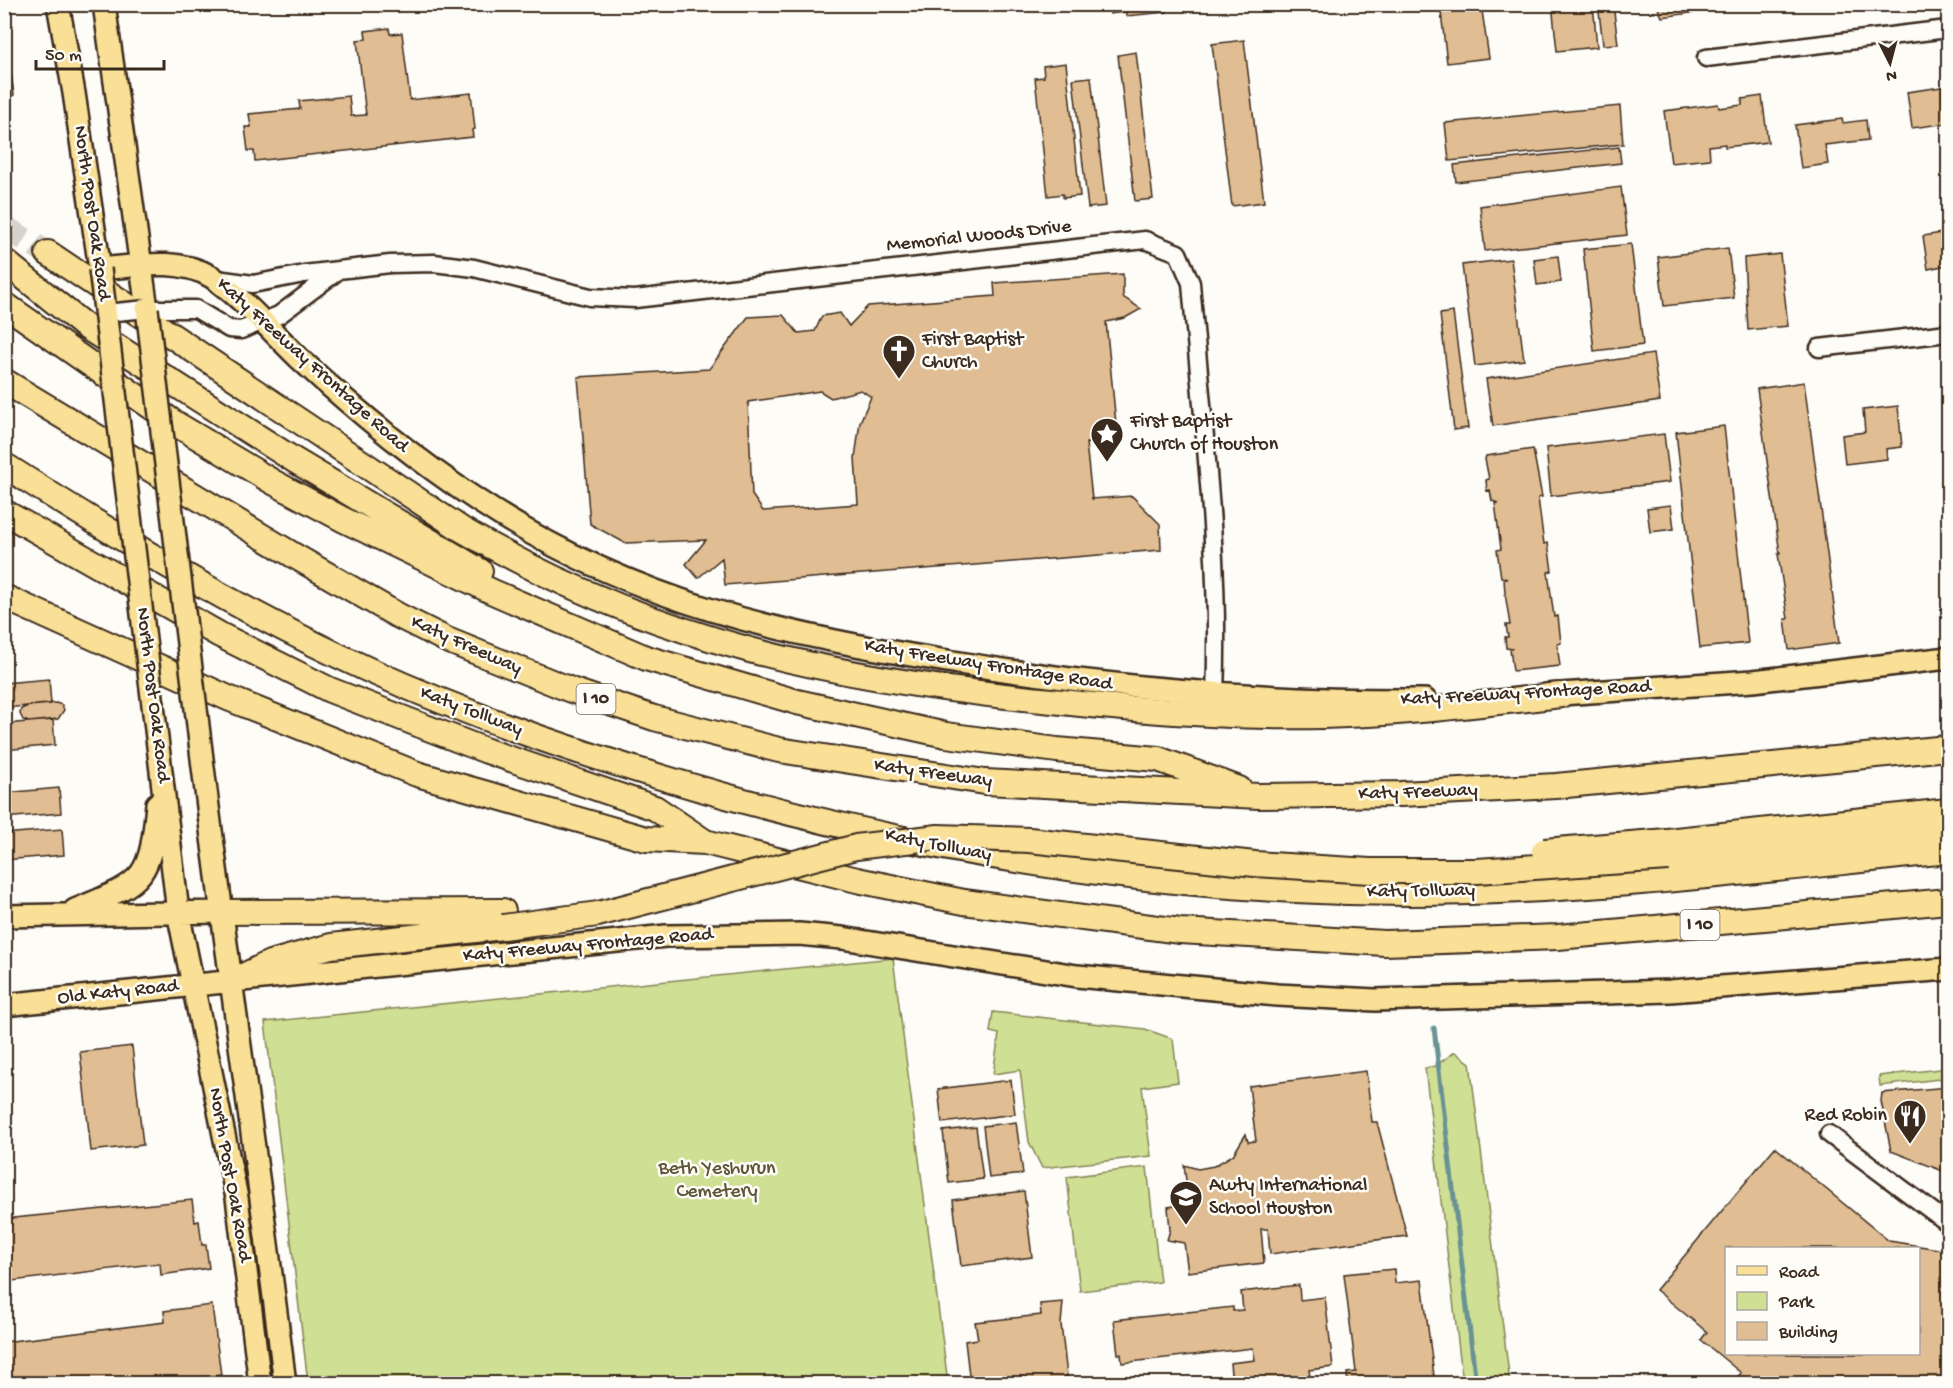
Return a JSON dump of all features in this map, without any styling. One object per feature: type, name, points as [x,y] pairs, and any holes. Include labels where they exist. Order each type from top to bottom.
[{"type":"highway","points":[[48,253],[452,522],[506,555],[591,597],[642,617],[724,644],[854,676],[1012,698],[1167,712],[1322,716],[1433,710],[1561,695]]},
{"type":"highway","points":[[4,261],[86,327],[274,448],[588,635]]},
{"type":"highway","points":[[4,304],[176,424],[273,482],[380,538],[588,635],[698,675],[846,714],[946,735],[1057,750],[1158,759],[1259,796]]},
{"type":"highway","name":"Katy Freeway","points":[[4,381],[397,615],[492,660],[654,718],[778,750],[985,782],[1259,796],[1401,794],[1556,786],[1948,748]]},
{"type":"highway","name":"Katy Tollway","points":[[4,465],[109,531],[278,626],[370,671],[467,712],[660,778],[806,817],[973,854],[1059,868],[1206,884],[1412,893],[1519,890],[1641,882],[1948,851]]},
{"type":"highway","name":"I 10","points":[[4,512],[200,624],[330,690],[487,751],[655,808],[705,842],[857,880],[975,904],[1112,924],[1320,941],[1450,942],[1558,938],[1948,901]]},
{"type":"highway","points":[[4,597],[228,698],[417,774],[646,839],[705,842]]},
{"type":"highway","points":[[1668,849],[1948,811]]},
{"type":"highway","points":[[231,982],[270,963],[331,946],[503,919],[602,897],[829,837],[925,822],[1028,824],[1334,854],[1473,856],[1668,849],[1948,830]]},
{"type":"highway","points":[[221,912],[503,919]]},
{"type":"main road","name":"North Post Oak Road","points":[[58,4],[74,93],[100,269],[178,912],[237,1198],[260,1383]]},
{"type":"main road","name":"North Post Oak Road","points":[[104,4],[141,265],[150,305],[221,912],[285,1383]]},
{"type":"main road","name":"Katy Freeway Frontage Road","points":[[100,269],[141,265],[180,265],[212,277],[374,425],[478,501],[578,559],[664,596],[748,622],[866,648],[1012,672],[1115,685],[1215,694],[1412,700],[1561,695],[1753,681],[1948,658]]},
{"type":"main road","points":[[63,915],[121,891],[141,876],[153,846],[161,762]]},
{"type":"main road","points":[[4,916],[221,912]]},
{"type":"main road","name":"Katy Freeway Frontage Road","points":[[231,982],[666,936],[754,933],[842,938],[1077,976],[1179,988],[1375,1000],[1627,993],[1948,969]]},
{"type":"main road","name":"Old Katy Road","points":[[4,1005],[231,982]]},
{"type":"street","points":[[1706,58],[1948,29]]},
{"type":"street","name":"Memorial Woods Drive","points":[[212,277],[234,283],[253,284],[344,270],[434,263],[474,268],[590,297],[635,299],[1145,240],[1178,252],[1191,283],[1210,513],[1216,653],[1215,694]]},
{"type":"street","name":"Memorial Woods Drive","points":[[105,313],[150,305],[196,309],[235,331],[279,315],[324,279],[344,270]]},
{"type":"street","points":[[1819,348],[1948,333]]},
{"type":"street","points":[[1830,1134],[1948,1223]]},
{"type":"green space","name":"Beth Yeshurun Cemetery","points":[[893,958],[948,1383],[308,1383],[265,1022]]},
{"type":"green space","points":[[993,1012],[1145,1029],[1173,1039],[1178,1082],[1142,1087],[1151,1156],[1042,1168],[1029,1142],[1020,1070],[993,1074],[999,1034],[990,1032]]},
{"type":"green space","points":[[1455,1052],[1470,1063],[1510,1383],[1463,1383],[1425,1068],[1435,1066]]},
{"type":"green space","points":[[1948,1068],[1948,1078],[1880,1086],[1879,1076]]},
{"type":"green space","points":[[1147,1167],[1160,1282],[1080,1291],[1067,1177]]},
{"type":"building","points":[[1109,4],[1166,4],[1167,12],[1126,16],[1126,12],[1110,14]]},
{"type":"building","points":[[1440,4],[1481,4],[1489,58],[1447,63]]},
{"type":"building","points":[[1552,4],[1593,4],[1597,47],[1557,51]]},
{"type":"building","points":[[1598,4],[1613,4],[1618,44],[1603,45]]},
{"type":"building","points":[[1656,4],[1727,4],[1719,9],[1662,17]]},
{"type":"building","points":[[4,21],[14,95],[4,96]]},
{"type":"building","points":[[389,28],[390,34],[402,33],[410,100],[471,93],[475,129],[472,130],[473,137],[255,161],[254,151],[248,151],[245,127],[251,127],[249,114],[300,109],[299,101],[349,96],[351,116],[366,115],[357,40],[366,39],[365,31]]},
{"type":"building","points":[[1244,40],[1264,202],[1232,206],[1212,44]]},
{"type":"building","points":[[1136,52],[1153,199],[1135,201],[1118,55]]},
{"type":"building","points":[[1066,63],[1080,196],[1063,198],[1063,194],[1048,196],[1035,78],[1044,77],[1043,66]]},
{"type":"building","points":[[1091,77],[1106,206],[1088,208],[1073,79]]},
{"type":"building","points":[[1948,86],[1948,123],[1912,128],[1907,92]]},
{"type":"building","points":[[1762,96],[1768,142],[1725,147],[1725,144],[1709,146],[1710,159],[1671,163],[1664,111],[1718,104],[1719,108],[1742,105],[1742,99]]},
{"type":"building","points":[[1620,106],[1623,144],[1449,161],[1445,123]]},
{"type":"building","points":[[1842,119],[1843,123],[1866,120],[1868,140],[1825,145],[1828,164],[1801,168],[1795,125]]},
{"type":"building","points":[[1619,147],[1621,163],[1456,182],[1454,165]]},
{"type":"building","points":[[1621,187],[1627,235],[1485,251],[1480,206]]},
{"type":"building","points":[[1948,232],[1948,273],[1947,265],[1928,269],[1923,236]]},
{"type":"building","points":[[1631,244],[1643,345],[1594,351],[1583,249]]},
{"type":"building","points":[[1728,248],[1734,298],[1664,306],[1658,257]]},
{"type":"building","points":[[1780,254],[1788,326],[1748,330],[1744,258]]},
{"type":"building","points":[[1558,256],[1561,282],[1537,285],[1534,259]]},
{"type":"building","points":[[1511,259],[1524,360],[1475,366],[1462,265]]},
{"type":"building","points":[[1123,274],[1123,297],[1141,309],[1125,318],[1106,322],[1118,444],[1086,443],[1092,499],[1132,496],[1160,524],[1161,550],[725,585],[722,558],[698,578],[686,564],[706,540],[625,543],[590,524],[578,377],[709,369],[748,317],[783,315],[798,333],[815,331],[822,316],[840,313],[849,326],[868,306],[995,296],[994,283]],"holes":[[[861,390],[871,397],[860,422],[855,458],[858,504],[763,511],[752,495],[748,402],[820,391],[831,398]]]},
{"type":"building","points":[[1453,312],[1468,428],[1454,430],[1440,314]]},
{"type":"building","points":[[1653,354],[1660,401],[1493,426],[1486,379]]},
{"type":"building","points":[[1804,382],[1839,643],[1789,650],[1785,619],[1788,619],[1757,389]]},
{"type":"building","points":[[1945,403],[1948,403],[1948,432],[1947,432]]},
{"type":"building","points":[[1898,406],[1902,447],[1886,449],[1887,459],[1845,464],[1842,435],[1865,432],[1863,410]]},
{"type":"building","points":[[1724,426],[1748,643],[1700,648],[1676,432]]},
{"type":"building","points":[[1664,434],[1670,482],[1551,496],[1546,448]]},
{"type":"building","points":[[1533,449],[1542,497],[1538,498],[1544,544],[1548,543],[1552,571],[1548,572],[1554,617],[1558,616],[1561,643],[1557,644],[1560,666],[1513,671],[1510,649],[1513,649],[1506,648],[1505,637],[1508,637],[1506,625],[1510,625],[1504,579],[1507,579],[1501,577],[1497,550],[1501,549],[1495,503],[1498,503],[1492,501],[1490,490],[1487,491],[1486,480],[1489,479],[1485,459],[1486,456]]},
{"type":"building","points":[[1671,505],[1674,529],[1650,532],[1647,508]]},
{"type":"building","points":[[49,679],[51,704],[4,708],[4,683]]},
{"type":"building","points":[[56,703],[62,705],[64,710],[58,719],[29,722],[23,720],[20,714],[21,709],[28,706]]},
{"type":"building","points":[[53,720],[55,745],[4,750],[4,724]]},
{"type":"building","points":[[59,788],[61,813],[4,818],[4,793]]},
{"type":"building","points":[[62,829],[64,855],[4,860],[4,834]]},
{"type":"building","points":[[132,1046],[143,1145],[91,1151],[80,1052]]},
{"type":"building","points":[[1366,1071],[1372,1122],[1377,1122],[1407,1236],[1270,1254],[1268,1229],[1261,1229],[1264,1263],[1188,1272],[1184,1243],[1167,1240],[1170,1230],[1168,1207],[1189,1204],[1184,1165],[1198,1169],[1214,1166],[1233,1155],[1246,1134],[1248,1142],[1256,1141],[1249,1086]]},
{"type":"building","points":[[1011,1080],[1015,1114],[942,1123],[938,1089]]},
{"type":"building","points":[[1948,1087],[1948,1173],[1891,1151],[1881,1101],[1882,1093]]},
{"type":"building","points":[[1016,1122],[1023,1174],[989,1178],[983,1126]]},
{"type":"building","points":[[976,1127],[983,1179],[949,1183],[943,1131]]},
{"type":"building","points":[[1775,1147],[1889,1241],[1938,1249],[1948,1256],[1948,1384],[1743,1384],[1737,1378],[1741,1373],[1701,1340],[1707,1332],[1656,1290]]},
{"type":"building","points":[[1024,1191],[1032,1257],[961,1266],[953,1200]]},
{"type":"building","points":[[192,1200],[195,1222],[199,1221],[202,1245],[206,1245],[209,1268],[161,1275],[160,1263],[4,1282],[4,1219]]},
{"type":"building","points":[[1394,1269],[1395,1283],[1422,1280],[1435,1384],[1348,1384],[1347,1373],[1356,1372],[1344,1274]]},
{"type":"building","points":[[1299,1285],[1300,1300],[1325,1297],[1333,1367],[1309,1370],[1311,1384],[1232,1384],[1230,1363],[1255,1360],[1253,1348],[1122,1363],[1121,1354],[1118,1354],[1114,1320],[1233,1307],[1233,1311],[1243,1310],[1241,1292]]},
{"type":"building","points":[[1063,1302],[1061,1324],[1068,1384],[970,1384],[965,1341],[978,1339],[975,1322],[1041,1315],[1040,1304]]},
{"type":"building","points":[[212,1305],[221,1375],[155,1384],[4,1384],[4,1342],[165,1322],[164,1311]]},
{"type":"waterway","points":[[1434,1028],[1476,1384]]},
{"type":"tunnel","points":[[4,227],[48,253]]},
{"type":"place","name":"First Baptist Church","points":[[899,380]]},
{"type":"place","name":"First Baptist Church of Houston","points":[[1107,463]]},
{"type":"place","name":"Red Robin","points":[[1910,1145]]},
{"type":"place","name":"Awty International School Houston","points":[[1186,1226]]}]
